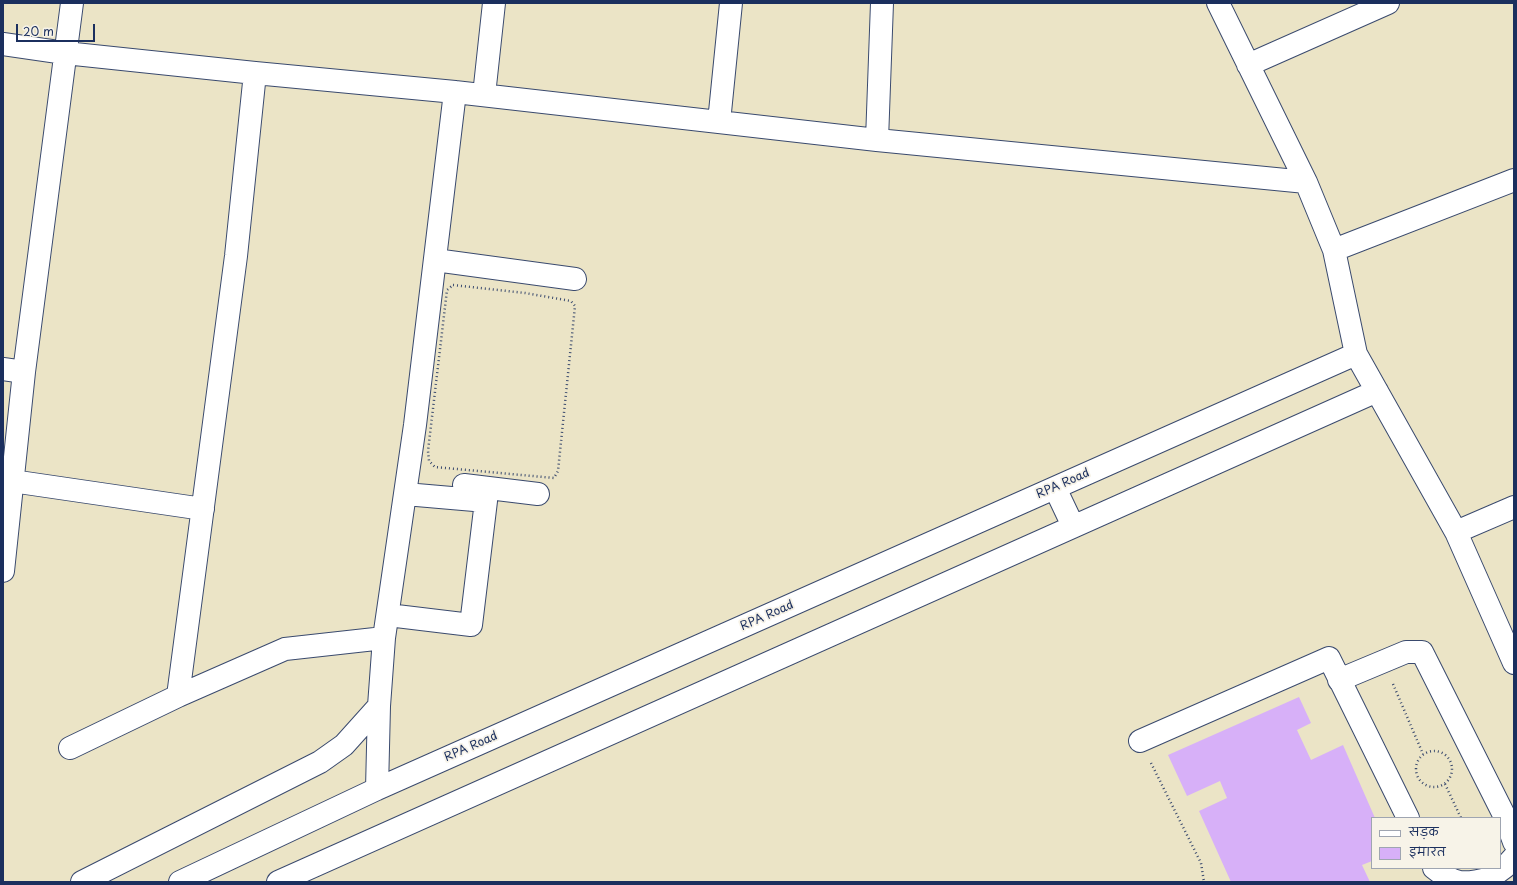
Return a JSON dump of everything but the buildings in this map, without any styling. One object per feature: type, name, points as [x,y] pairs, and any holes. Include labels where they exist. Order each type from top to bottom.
[{"type":"street","points":[[3,572],[24,372],[72,3]]},
{"type":"street","points":[[484,95],[494,3]]},
{"type":"street","points":[[719,122],[731,3]]},
{"type":"street","points":[[877,140],[882,3]]},
{"type":"street","points":[[1218,3],[1306,182],[1334,250],[1356,354],[1456,532],[1514,663]]},
{"type":"street","points":[[1248,65],[1388,3]]},
{"type":"street","points":[[3,44],[65,53],[484,95],[877,140],[1306,182]]},
{"type":"street","points":[[178,696],[236,256],[255,73]]},
{"type":"street","points":[[377,789],[379,706],[384,638],[406,486],[455,92]]},
{"type":"street","points":[[1334,250],[1514,180]]},
{"type":"street","points":[[435,260],[575,279]]},
{"type":"street","name":"RPA Road","points":[[180,882],[377,789],[1356,354]]},
{"type":"street","points":[[3,369],[24,372]]},
{"type":"street","points":[[278,882],[1377,390]]},
{"type":"street","points":[[12,481],[203,509]]},
{"type":"street","points":[[406,486],[486,495],[538,494]]},
{"type":"street","points":[[1055,488],[1073,526]]},
{"type":"street","points":[[388,615],[471,625],[486,495]]},
{"type":"street","points":[[1456,532],[1514,507]]},
{"type":"street","points":[[70,748],[178,696],[285,650],[384,638]]},
{"type":"street","points":[[1339,680],[1406,652],[1422,652],[1506,818],[1514,842]]},
{"type":"street","points":[[1140,741],[1329,658],[1408,817]]},
{"type":"street","points":[[82,882],[320,762],[344,745],[379,706]]},
{"type":"street","points":[[1435,869],[1448,880],[1459,882],[1476,882],[1491,880],[1506,867],[1514,857]]},
{"type":"path","points":[[454,285],[571,301],[575,306],[558,471],[554,478],[435,467],[428,462],[428,451],[447,290],[454,285]]},
{"type":"path","points":[[1382,662],[1404,706],[1423,754]]},
{"type":"path","points":[[1140,741],[1201,863],[1204,882]]},
{"type":"path","points":[[1435,751],[1448,757],[1451,762],[1452,773],[1445,784],[1432,787],[1426,786],[1418,780],[1415,771],[1416,763],[1423,754],[1435,751]]},
{"type":"path","points":[[1445,784],[1461,817]]}]
